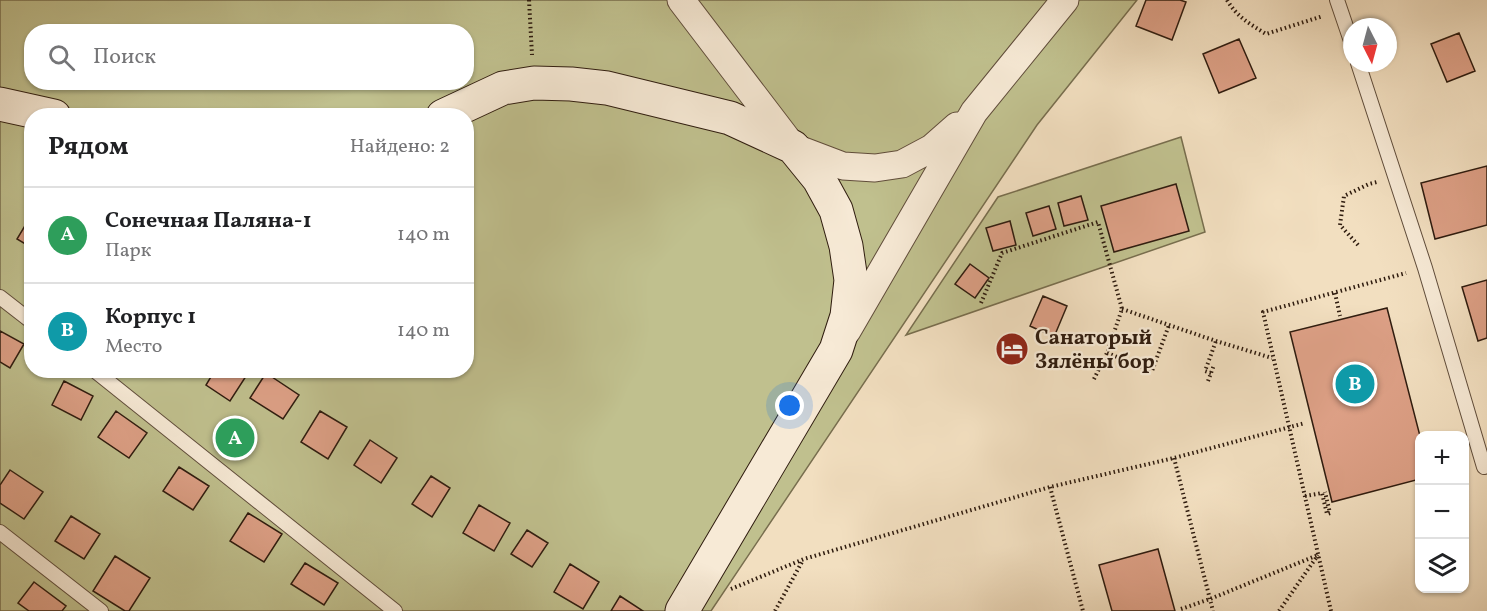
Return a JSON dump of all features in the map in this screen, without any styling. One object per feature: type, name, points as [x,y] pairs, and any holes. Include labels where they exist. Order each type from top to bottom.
[{"type":"street","points":[[681,0],[819,179],[836,210],[846,246],[851,280],[847,316],[836,350]]},
{"type":"street","points":[[688,600],[974,112],[1065,0]]},
{"type":"street","points":[[460,108],[503,88],[534,83],[606,88],[730,118],[793,147],[843,166],[875,168],[902,164],[932,148],[974,112]]},
{"type":"street","points":[[0,104],[24,109]]},
{"type":"lane","points":[[1361,72],[1425,268],[1484,467]]},
{"type":"lane","points":[[0,297],[24,316]]},
{"type":"lane","points":[[104,378],[395,611]]},
{"type":"lane","points":[[0,532],[101,611]]},
{"type":"path","points":[[529,0],[534,83]]},
{"type":"path","points":[[1227,0],[1234,12],[1266,34],[1339,5]]},
{"type":"path","points":[[1358,245],[1340,225],[1344,196],[1369,184]]},
{"type":"path","points":[[981,303],[1002,253],[1098,222],[1122,309],[1107,352],[1093,381]]},
{"type":"path","points":[[1331,611],[1263,312],[1425,268]]},
{"type":"path","points":[[1335,293],[1340,316]]},
{"type":"path","points":[[1122,309],[1273,358]]},
{"type":"path","points":[[1107,352],[1152,371],[1169,325]]},
{"type":"path","points":[[1211,373],[1205,371],[1216,341]]},
{"type":"path","points":[[1208,381],[1214,365]]},
{"type":"path","points":[[688,600],[722,593],[804,559],[1050,487],[1174,458],[1305,423]]},
{"type":"path","points":[[1174,458],[1213,611]]},
{"type":"path","points":[[1050,487],[1083,611]]},
{"type":"path","points":[[1305,496],[1322,493],[1327,513],[1330,513],[1325,492]]},
{"type":"path","points":[[1181,609],[1318,555]]},
{"type":"path","points":[[1279,611],[1318,555]]},
{"type":"path","points":[[775,611],[804,559]]},
{"type":"green space","points":[[0,0],[1137,0],[1037,125],[711,611],[0,611]]},
{"type":"green space","points":[[1181,137],[1205,232],[906,335],[998,197]]},
{"type":"building","points":[[1146,0],[1186,2],[1172,40],[1136,26]]},
{"type":"building","points":[[1459,33],[1475,71],[1447,82],[1431,44]]},
{"type":"building","points":[[1239,39],[1256,78],[1219,93],[1203,54]]},
{"type":"building","points":[[1487,166],[1487,225],[1435,239],[1421,183]]},
{"type":"building","points":[[1176,184],[1189,231],[1114,252],[1101,206]]},
{"type":"building","points":[[1081,196],[1088,220],[1064,226],[1058,203]]},
{"type":"building","points":[[1049,206],[1056,229],[1033,236],[1026,213]]},
{"type":"building","points":[[1010,221],[1016,245],[993,251],[986,228]]},
{"type":"building","points":[[24,227],[24,243],[17,239]]},
{"type":"building","points":[[970,264],[989,278],[975,298],[955,284]]},
{"type":"building","points":[[1487,280],[1487,338],[1478,341],[1462,287]]},
{"type":"building","points":[[1043,296],[1067,306],[1054,337],[1030,326]]},
{"type":"building","points":[[1387,308],[1419,431],[1415,431],[1415,480],[1332,502],[1290,332]]},
{"type":"building","points":[[0,331],[24,344],[10,368],[0,362]]},
{"type":"building","points":[[210,378],[245,378],[230,401],[206,385]]},
{"type":"building","points":[[263,378],[274,378],[299,395],[283,419],[250,398]]},
{"type":"building","points":[[64,381],[93,396],[81,420],[52,405]]},
{"type":"building","points":[[116,411],[147,433],[129,458],[98,437]]},
{"type":"building","points":[[320,411],[347,427],[328,459],[301,442]]},
{"type":"building","points":[[370,440],[397,458],[381,483],[354,465]]},
{"type":"building","points":[[179,467],[209,486],[193,510],[163,491]]},
{"type":"building","points":[[10,470],[43,492],[24,519],[0,503],[0,485]]},
{"type":"building","points":[[431,476],[450,488],[432,517],[412,504]]},
{"type":"building","points":[[479,505],[510,523],[494,551],[463,533]]},
{"type":"building","points":[[248,513],[282,534],[264,562],[230,541]]},
{"type":"building","points":[[71,516],[100,534],[84,559],[55,541]]},
{"type":"building","points":[[527,530],[548,543],[532,567],[511,554]]},
{"type":"building","points":[[1158,549],[1175,611],[1112,611],[1099,565]]},
{"type":"building","points":[[115,556],[150,578],[129,611],[125,611],[93,591]]},
{"type":"building","points":[[305,563],[338,583],[324,605],[291,584]]},
{"type":"building","points":[[570,564],[599,582],[583,609],[554,592]]},
{"type":"building","points":[[34,582],[66,606],[62,611],[29,611],[18,603]]},
{"type":"building","points":[[620,596],[643,611],[611,611]]},
{"type":"place","name":"Санаторый Зялёны бор","points":[[1012,349]]},
{"type":"place","name":"Корпус 1","points":[[1355,384]]},
{"type":"place","name":"Сонечная Паляна-1","points":[[235,438]]}]
